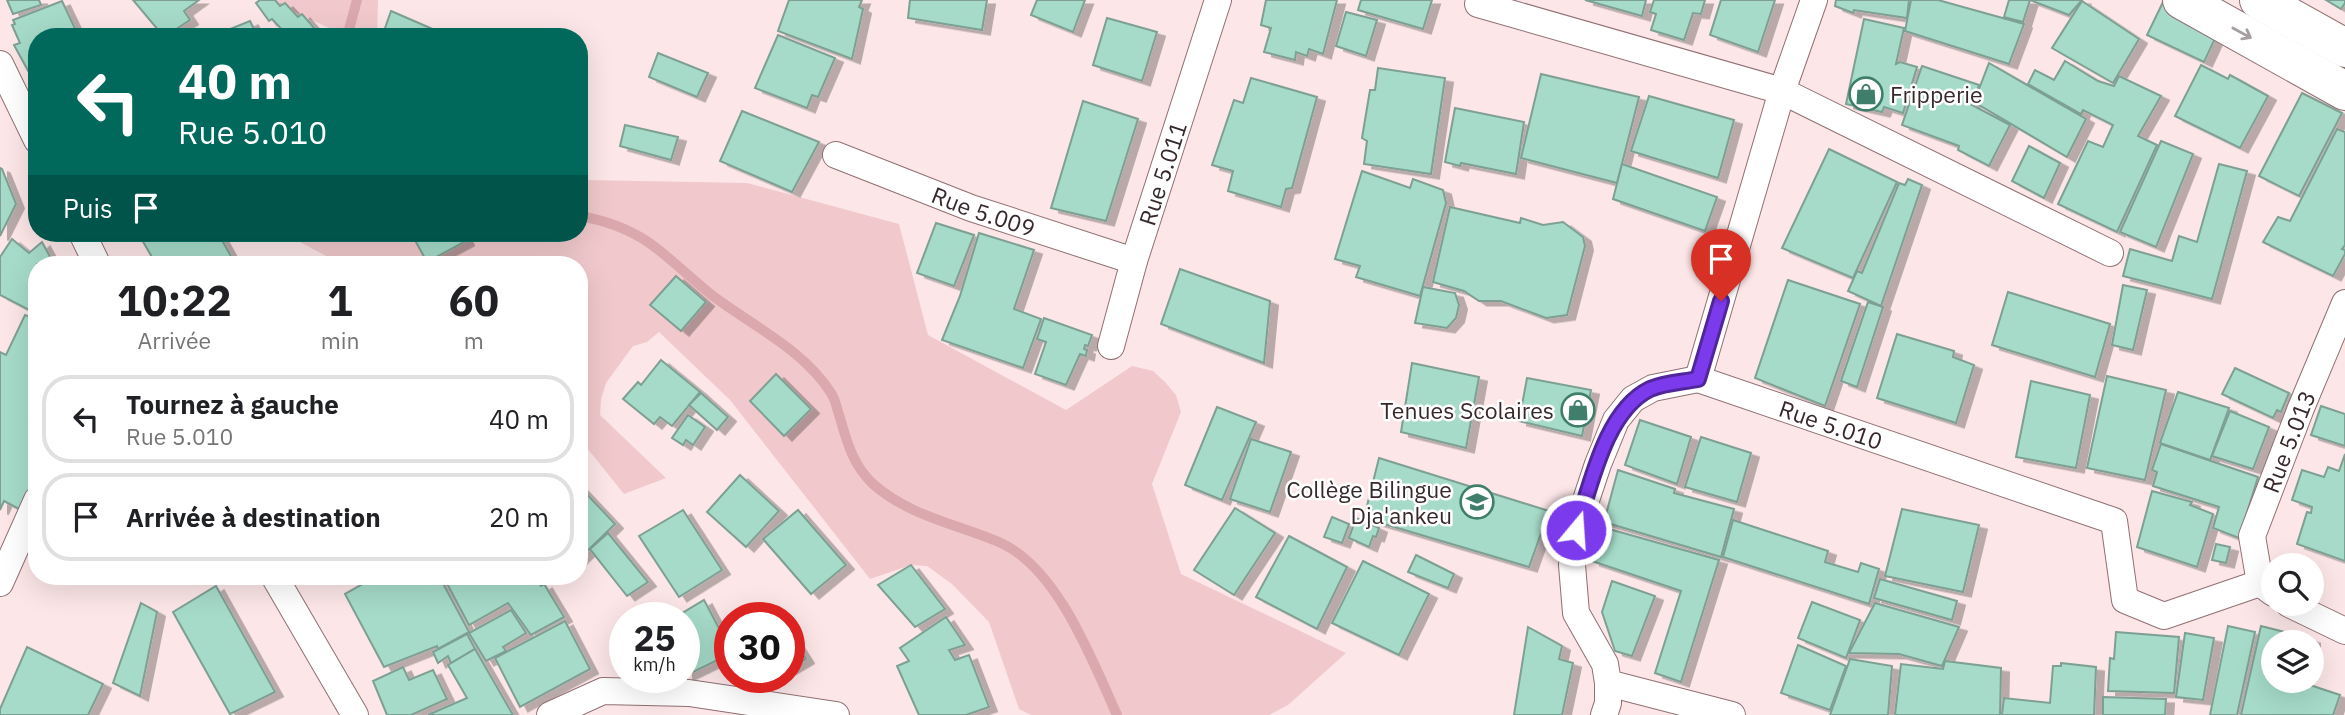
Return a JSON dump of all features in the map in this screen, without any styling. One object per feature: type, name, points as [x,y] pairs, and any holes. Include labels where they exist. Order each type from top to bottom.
[{"type":"main road","points":[[2182,0],[2345,91]]},
{"type":"main road","points":[[2259,0],[2345,48]]},
{"type":"street","name":"Rue 5.011","points":[[1111,346],[1135,261],[1218,0]]},
{"type":"street","points":[[1604,715],[1608,702],[1605,664],[1576,613],[1572,565],[1576,530],[1616,420],[1633,399],[1653,388],[1698,379],[1782,91],[1814,0]]},
{"type":"street","points":[[1478,4],[1782,91],[2110,253]]},
{"type":"street","points":[[0,64],[28,122]]},
{"type":"street","name":"Rue 5.009","points":[[836,155],[971,208],[1135,261]]},
{"type":"street","name":"Rue 5.013","points":[[2261,569],[2252,536],[2345,303]]},
{"type":"street","name":"Rue 5.010","points":[[1698,379],[2114,521],[2125,600],[2164,616],[2261,589]]},
{"type":"street","points":[[0,583],[28,520]]},
{"type":"street","points":[[279,585],[355,715]]},
{"type":"street","points":[[2314,616],[2345,631]]},
{"type":"street","points":[[1608,683],[1732,715]]},
{"type":"street","points":[[550,715],[603,691],[689,693],[836,715]]},
{"type":"shaded area","points":[[268,0],[378,0],[377,28],[329,28]]},
{"type":"shaded area","points":[[588,180],[747,183],[899,224],[928,335],[1066,410],[1132,366],[1153,371],[1165,382],[1176,395],[1181,412],[1152,484],[1181,574],[1346,653],[1288,705],[1269,715],[1031,715],[1019,709],[989,622],[952,584],[927,566],[911,565],[870,579],[730,400],[659,332],[647,342],[633,346],[606,383],[601,399],[600,415],[666,478],[624,494],[588,449],[588,256],[326,256],[300,242],[588,242]]},
{"type":"building","points":[[7,0],[39,0],[41,5],[13,14]]},
{"type":"building","points":[[133,0],[199,0],[184,11],[190,20],[178,28],[156,28]]},
{"type":"building","points":[[260,0],[275,0],[280,6],[285,3],[298,17],[302,14],[314,28],[280,28],[272,19],[269,21],[256,3]]},
{"type":"building","points":[[789,0],[862,0],[859,7],[863,9],[852,59],[778,31]]},
{"type":"building","points":[[910,0],[987,0],[982,30],[908,18]]},
{"type":"building","points":[[1037,0],[1085,0],[1073,32],[1031,15]]},
{"type":"building","points":[[1266,0],[1337,0],[1323,54],[1309,49],[1307,56],[1296,52],[1295,60],[1264,52],[1271,28],[1261,25]]},
{"type":"building","points":[[1361,0],[1432,0],[1423,29],[1358,10]]},
{"type":"building","points":[[1585,0],[1646,0],[1642,16]]},
{"type":"building","points":[[1654,0],[1705,0],[1701,14],[1693,13],[1684,40],[1651,30],[1656,14],[1650,12]]},
{"type":"building","points":[[1721,0],[1775,0],[1758,52],[1710,35]]},
{"type":"building","points":[[1836,0],[1909,0],[1907,18],[1854,10],[1853,13],[1835,6]]},
{"type":"building","points":[[1911,0],[1938,0],[2024,24],[2009,64],[1905,31]]},
{"type":"building","points":[[2009,0],[2030,0],[2023,22],[2004,17]]},
{"type":"building","points":[[2030,0],[2082,0],[2069,15]]},
{"type":"building","points":[[2164,0],[2225,17],[2204,62],[2147,35]]},
{"type":"building","points":[[2326,0],[2345,0],[2345,3],[2341,9]]},
{"type":"building","points":[[62,1],[75,28],[28,28],[28,71],[14,45],[20,43],[12,25],[15,24],[13,20]]},
{"type":"building","points":[[2082,1],[2139,39],[2113,83],[2052,48]]},
{"type":"building","points":[[391,11],[430,28],[385,28]]},
{"type":"building","points":[[1346,12],[1377,20],[1366,56],[1336,46]]},
{"type":"building","points":[[1107,18],[1157,32],[1142,81],[1093,65]]},
{"type":"building","points":[[1864,19],[1904,28],[1896,64],[1900,62],[1917,67],[1903,113],[1884,107],[1882,112],[1846,104]]},
{"type":"building","points":[[250,21],[254,28],[232,28]]},
{"type":"building","points":[[778,35],[835,58],[818,97],[812,95],[807,108],[755,88]]},
{"type":"building","points":[[658,53],[708,73],[697,97],[649,77]]},
{"type":"building","points":[[2065,61],[2098,81],[2114,86],[2119,76],[2161,96],[2138,136],[2157,145],[2117,232],[2058,204],[2088,141],[2103,147],[2113,125],[2083,110],[2081,114],[2028,84],[2035,70],[2054,80]]},
{"type":"building","points":[[1989,63],[2086,119],[2067,157],[1974,102]]},
{"type":"building","points":[[2201,65],[2228,79],[2230,75],[2268,96],[2240,148],[2175,116]]},
{"type":"building","points":[[1922,66],[1979,85],[1972,105],[2010,125],[1989,166],[1958,150],[1959,146],[1902,125]]},
{"type":"building","points":[[1378,68],[1445,78],[1431,174],[1364,164],[1367,141],[1362,138],[1370,90],[1375,90]]},
{"type":"building","points":[[1541,74],[1639,97],[1617,183],[1521,158]]},
{"type":"building","points":[[1251,78],[1317,97],[1292,188],[1286,189],[1281,207],[1228,191],[1233,171],[1212,165],[1234,100],[1243,103]]},
{"type":"building","points":[[2302,93],[2342,113],[2299,196],[2259,176]]},
{"type":"building","points":[[1649,96],[1734,120],[1718,178],[1631,151]]},
{"type":"building","points":[[1083,101],[1138,119],[1106,221],[1051,208]]},
{"type":"building","points":[[1455,108],[1524,122],[1516,174],[1445,162]]},
{"type":"building","points":[[742,111],[819,142],[792,192],[720,161]]},
{"type":"building","points":[[625,125],[678,137],[671,160],[620,146]]},
{"type":"building","points":[[2337,129],[2345,132],[2345,245],[2342,249],[2345,254],[2333,276],[2263,242],[2278,217],[2290,221]]},
{"type":"building","points":[[2161,141],[2193,154],[2156,247],[2120,232]]},
{"type":"building","points":[[2029,146],[2060,163],[2044,198],[2012,181]]},
{"type":"building","points":[[1829,149],[1897,182],[1853,278],[1782,248]]},
{"type":"building","points":[[1622,164],[1717,197],[1705,231],[1613,199]]},
{"type":"building","points":[[2219,164],[2247,171],[2212,299],[2123,276],[2130,249],[2172,261],[2179,236],[2197,242]]},
{"type":"building","points":[[0,168],[16,204],[0,236]]},
{"type":"building","points":[[1362,171],[1410,188],[1413,179],[1443,190],[1446,203],[1420,296],[1356,277],[1360,266],[1335,259]]},
{"type":"building","points":[[1908,179],[1922,185],[1881,306],[1848,291],[1857,271],[1862,273],[1899,183],[1905,185]]},
{"type":"building","points":[[1450,207],[1520,223],[1521,218],[1543,225],[1563,222],[1583,237],[1585,246],[1567,315],[1546,318],[1501,301],[1479,301],[1464,291],[1433,282]]},
{"type":"building","points":[[936,223],[974,235],[954,286],[917,273]]},
{"type":"building","points":[[979,233],[1034,250],[1014,309],[1041,319],[1023,368],[942,340],[960,296]]},
{"type":"building","points":[[12,239],[29,253],[42,242],[50,256],[28,256],[28,309],[0,295],[0,257]]},
{"type":"building","points":[[143,242],[223,242],[231,256],[151,256]]},
{"type":"building","points":[[416,242],[464,242],[438,256],[424,256]]},
{"type":"building","points":[[1180,269],[1270,301],[1264,363],[1161,324]]},
{"type":"building","points":[[676,276],[706,302],[681,331],[650,305]]},
{"type":"building","points":[[1788,280],[1860,304],[1825,406],[1755,378]]},
{"type":"building","points":[[2123,285],[2147,290],[2133,350],[2112,345]]},
{"type":"building","points":[[1423,287],[1455,293],[1459,305],[1456,318],[1447,328],[1415,323]]},
{"type":"building","points":[[2008,292],[2110,324],[2095,377],[1992,345]]},
{"type":"building","points":[[1868,302],[1883,307],[1857,387],[1841,381]]},
{"type":"building","points":[[25,315],[28,316],[28,494],[19,509],[4,501],[0,510],[0,352],[6,355]]},
{"type":"building","points":[[1044,318],[1092,335],[1088,346],[1085,345],[1086,356],[1080,354],[1066,385],[1035,374],[1046,342],[1037,339]]},
{"type":"building","points":[[1897,334],[1954,351],[1953,357],[1974,365],[1956,423],[1877,398]]},
{"type":"building","points":[[661,360],[700,392],[672,426],[660,417],[654,424],[623,399],[638,382],[641,385]]},
{"type":"building","points":[[1412,363],[1479,377],[1466,448],[1401,432]]},
{"type":"building","points":[[2235,368],[2289,393],[2281,412],[2277,410],[2273,418],[2222,394]]},
{"type":"building","points":[[776,374],[811,409],[784,436],[750,401]]},
{"type":"building","points":[[2107,376],[2166,390],[2145,480],[2087,468]]},
{"type":"building","points":[[1527,378],[1591,390],[1582,436],[1519,421]]},
{"type":"building","points":[[2031,381],[2090,395],[2076,468],[2016,457]]},
{"type":"building","points":[[2178,392],[2229,408],[2210,460],[2160,443]]},
{"type":"building","points":[[701,393],[728,417],[717,430],[689,405]]},
{"type":"building","points":[[2321,406],[2345,414],[2345,446],[2311,435]]},
{"type":"building","points":[[1217,407],[1256,422],[1222,500],[1185,485]]},
{"type":"building","points":[[2230,411],[2269,427],[2253,469],[2212,456]]},
{"type":"building","points":[[688,415],[705,427],[693,445],[686,440],[683,445],[672,438]]},
{"type":"building","points":[[1640,420],[1691,437],[1677,484],[1625,465]]},
{"type":"building","points":[[1701,437],[1751,453],[1737,502],[1685,487]]},
{"type":"building","points":[[1251,439],[1291,452],[1270,512],[1230,499]]},
{"type":"building","points":[[2161,444],[2258,477],[2239,538],[2213,528],[2219,507],[2153,486],[2157,472],[2152,470]]},
{"type":"building","points":[[2345,454],[2345,561],[2297,544],[2307,512],[2311,513],[2312,507],[2292,500],[2302,470],[2324,477],[2328,467],[2339,471]]},
{"type":"building","points":[[1379,458],[1549,511],[1529,567],[1364,518]]},
{"type":"building","points":[[1618,470],[1675,489],[1674,493],[1734,509],[1721,557],[1604,522]]},
{"type":"building","points":[[740,475],[779,511],[746,547],[707,512]]},
{"type":"building","points":[[2152,491],[2192,502],[2190,505],[2213,514],[2197,567],[2137,547]]},
{"type":"building","points":[[588,496],[615,524],[588,550]]},
{"type":"building","points":[[1235,508],[1275,533],[1234,595],[1194,570]]},
{"type":"building","points":[[1902,509],[1979,525],[1963,592],[1885,576]]},
{"type":"building","points":[[683,510],[722,570],[679,597],[639,536]]},
{"type":"building","points":[[798,510],[846,565],[811,594],[763,539]]},
{"type":"building","points":[[1332,517],[1349,524],[1342,543],[1324,537]]},
{"type":"building","points":[[1356,518],[1379,528],[1369,547],[1349,538]]},
{"type":"building","points":[[1733,520],[1828,551],[1825,562],[1858,572],[1861,563],[1879,569],[1869,604],[1723,557]]},
{"type":"building","points":[[1602,527],[1719,560],[1681,682],[1655,673],[1681,591],[1592,561]]},
{"type":"building","points":[[608,533],[648,582],[627,596],[590,549]]},
{"type":"building","points":[[1289,536],[1347,567],[1317,629],[1256,597]]},
{"type":"building","points":[[2216,544],[2230,547],[2226,563],[2212,560]]},
{"type":"building","points":[[1416,555],[1454,574],[1448,588],[1408,572]]},
{"type":"building","points":[[1363,561],[1429,594],[1399,655],[1332,623]]},
{"type":"building","points":[[911,565],[945,609],[915,627],[878,585]]},
{"type":"building","points":[[1880,579],[1957,601],[1952,620],[1874,598]]},
{"type":"building","points":[[1612,581],[1655,596],[1632,656],[1615,651],[1602,612]]},
{"type":"building","points":[[361,585],[444,585],[469,632],[438,649],[437,646],[384,667],[345,594]]},
{"type":"building","points":[[448,585],[545,585],[564,617],[531,635],[508,603],[469,625]]},
{"type":"building","points":[[216,586],[275,692],[230,714],[173,612]]},
{"type":"building","points":[[704,600],[714,619],[714,662],[700,669],[700,602]]},
{"type":"building","points":[[1812,602],[1860,620],[1846,658],[1798,638]]},
{"type":"building","points":[[141,603],[157,612],[140,696],[113,683]]},
{"type":"building","points":[[1875,603],[1959,627],[1942,666],[1899,654],[1849,653]]},
{"type":"building","points":[[511,610],[526,633],[503,647],[506,651],[486,661],[469,633]]},
{"type":"building","points":[[946,617],[965,645],[949,650],[955,660],[969,655],[989,707],[966,715],[919,715],[897,666],[909,661],[900,648]]},
{"type":"building","points":[[565,621],[590,669],[520,707],[495,658]]},
{"type":"building","points":[[2228,626],[2255,632],[2237,715],[2210,715]]},
{"type":"building","points":[[2261,626],[2277,630],[2261,630],[2261,693],[2324,693],[2324,690],[2340,695],[2333,715],[2241,715]]},
{"type":"building","points":[[1528,627],[1562,646],[1559,659],[1573,663],[1562,715],[1514,715]]},
{"type":"building","points":[[2116,632],[2179,637],[2174,693],[2108,691],[2110,658],[2114,659]]},
{"type":"building","points":[[2185,633],[2214,638],[2203,700],[2176,697]]},
{"type":"building","points":[[467,634],[475,649],[451,663],[448,656],[438,663],[433,652]]},
{"type":"building","points":[[1798,645],[1846,666],[1830,710],[1781,693]]},
{"type":"building","points":[[27,647],[103,684],[88,715],[0,715],[0,709]]},
{"type":"building","points":[[475,649],[513,715],[428,715],[467,698],[448,665]]},
{"type":"building","points":[[1850,659],[1892,666],[1888,715],[1830,715]]},
{"type":"building","points":[[1945,661],[2001,668],[2000,715],[1895,715],[1901,664],[1943,669]]},
{"type":"building","points":[[2061,663],[2096,667],[2094,715],[2002,715],[2004,698],[2050,703],[2053,666],[2061,666]]},
{"type":"building","points":[[403,667],[409,680],[433,670],[447,699],[411,715],[387,715],[373,681]]},
{"type":"building","points":[[2103,697],[2166,699],[2165,715],[2103,715]]},
{"type":"waterway","points":[[349,28],[357,0]]},
{"type":"waterway","points":[[588,218],[615,225],[648,242],[713,296],[807,364],[833,396],[855,461],[865,476],[886,494],[917,511],[1001,543],[1040,573],[1071,618],[1117,715]]},
{"type":"place","name":"Fripperie","points":[[1866,94]]},
{"type":"place","name":"Tenues Scolaires","points":[[1578,410]]},
{"type":"place","name":"Collège Bilingue Dja'ankeu","points":[[1477,502]]},
{"type":"route","points":[[1576,530],[1616,420],[1633,399],[1653,388],[1698,379],[1721,301]]}]
